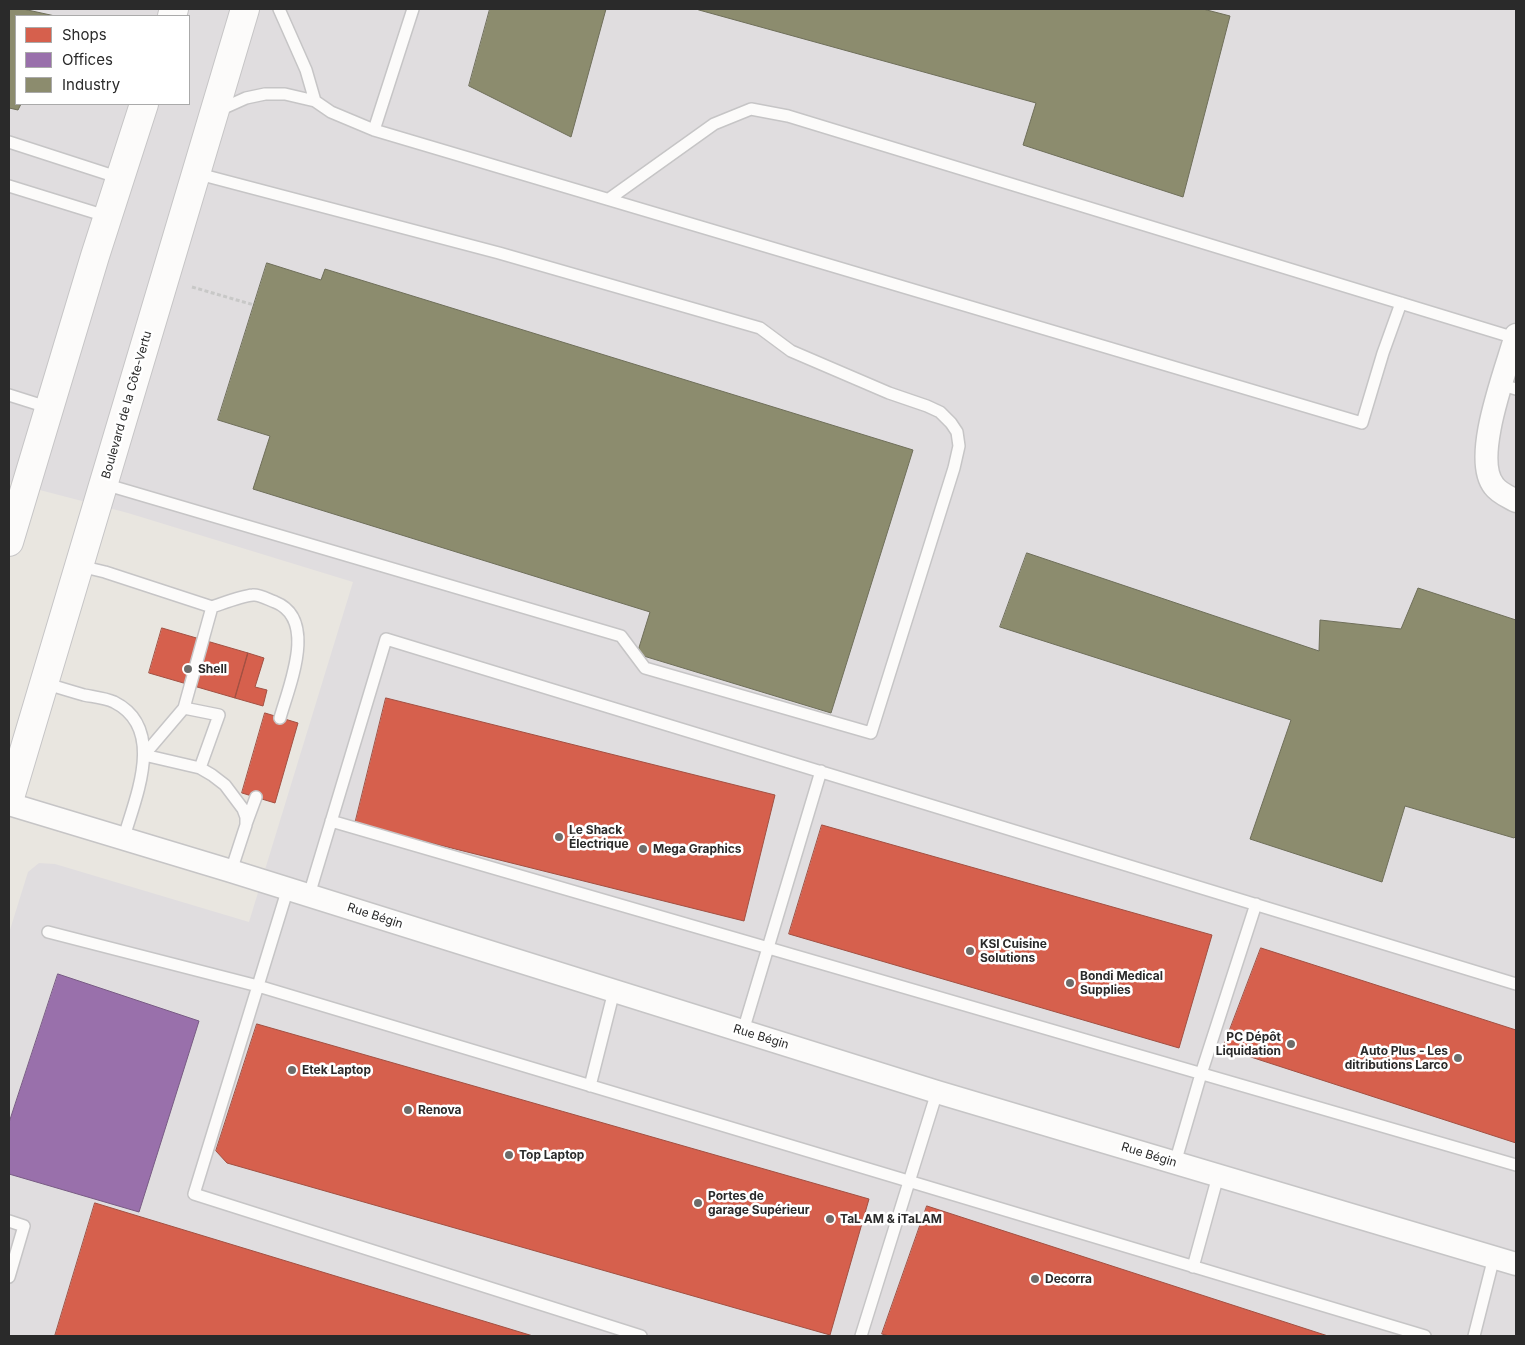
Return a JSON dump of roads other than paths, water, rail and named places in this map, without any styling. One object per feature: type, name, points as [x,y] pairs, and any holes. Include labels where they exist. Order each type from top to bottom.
[{"type":"main road","name":"Boulevard de la Côte-Vertu","points":[[9,802],[245,9]]},
{"type":"main road","points":[[9,542],[95,256],[144,105]]},
{"type":"street","points":[[1516,337],[1509,387],[1490,428],[1486,451],[1487,470],[1493,485],[1516,501]]},
{"type":"street","name":"Rue Bégin","points":[[9,802],[937,1092],[1516,1264]]},
{"type":"lane","points":[[279,9],[306,70],[315,101]]},
{"type":"lane","points":[[374,130],[413,9]]},
{"type":"lane","points":[[214,113],[246,98],[265,94],[285,94],[315,101],[332,112],[374,130],[1362,423],[1383,353],[1401,303]]},
{"type":"lane","points":[[609,199],[714,124],[751,109],[788,116],[1516,337]]},
{"type":"lane","points":[[9,142],[120,178]]},
{"type":"lane","points":[[104,484],[621,636],[645,668],[871,732],[954,468],[959,446],[957,432],[940,412],[791,351],[760,328],[499,252],[196,173]]},
{"type":"lane","points":[[9,186],[108,217]]},
{"type":"lane","points":[[9,395],[50,408]]},
{"type":"lane","points":[[80,566],[212,607],[255,594],[282,605],[295,622],[298,636],[298,653],[280,718]]},
{"type":"lane","points":[[144,755],[184,708],[212,607]]},
{"type":"lane","points":[[309,895],[386,638],[1516,984]]},
{"type":"lane","points":[[44,683],[112,701],[124,708],[134,718],[141,732],[144,755],[140,782],[124,837]]},
{"type":"lane","points":[[184,708],[219,715],[200,768]]},
{"type":"lane","points":[[144,755],[200,768],[212,774],[225,785],[243,809],[246,825]]},
{"type":"lane","points":[[743,1032],[821,771]]},
{"type":"lane","points":[[231,870],[256,797]]},
{"type":"lane","points":[[331,821],[1516,1165]]},
{"type":"lane","points":[[288,888],[194,1194],[641,1336]]},
{"type":"lane","points":[[1175,1163],[1201,1074],[1256,904]]},
{"type":"lane","points":[[48,932],[258,986],[1425,1336]]},
{"type":"lane","points":[[590,1086],[614,991]]},
{"type":"lane","points":[[861,1336],[937,1092]]},
{"type":"lane","points":[[1194,1267],[1218,1176]]},
{"type":"lane","points":[[9,1221],[24,1226],[9,1277]]},
{"type":"lane","points":[[1474,1336],[1494,1257]]},
{"type":"place","name":"Shell","points":[[188,669]]},
{"type":"place","name":"Le Shack Électrique","points":[[559,837]]},
{"type":"place","name":"Mega Graphics","points":[[643,849]]},
{"type":"place","name":"KSI Cuisine Solutions","points":[[970,951]]},
{"type":"place","name":"Bondi Medical Supplies","points":[[1070,983]]},
{"type":"place","name":"PC Dépôt Liquidation","points":[[1291,1044]]},
{"type":"place","name":"Auto Plus - Les ditributions Larco","points":[[1458,1058]]},
{"type":"place","name":"Etek Laptop","points":[[292,1070]]},
{"type":"place","name":"Renova","points":[[408,1110]]},
{"type":"place","name":"Top Laptop","points":[[509,1155]]},
{"type":"place","name":"Portes de garage Supérieur","points":[[698,1203]]},
{"type":"place","name":"TaL AM & iTaLAM","points":[[830,1219]]},
{"type":"place","name":"Decorra","points":[[1035,1279]]}]
